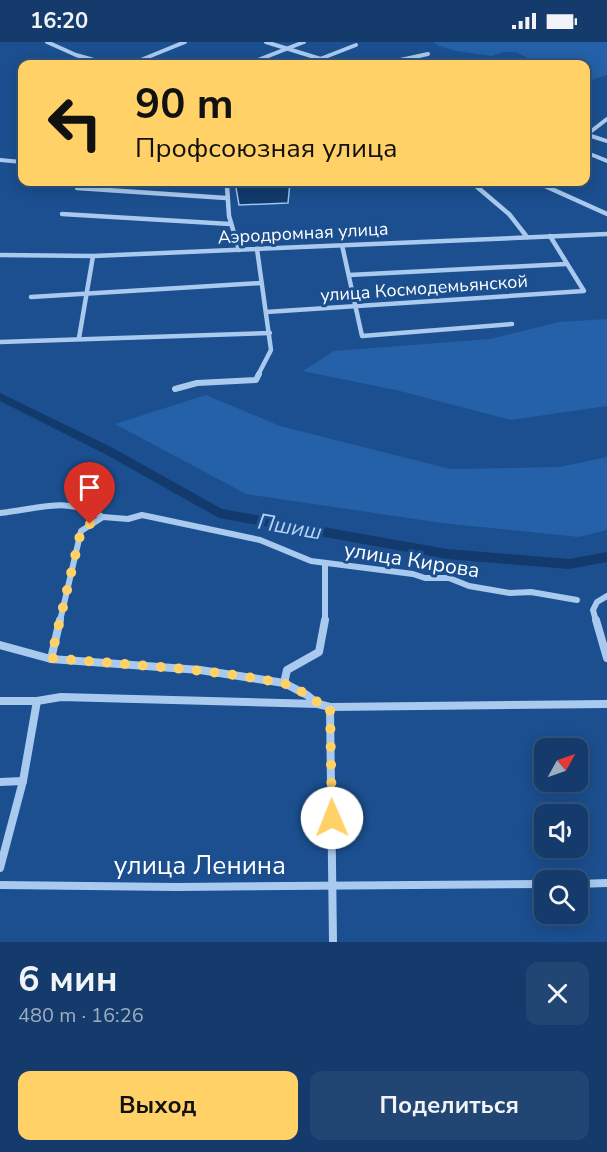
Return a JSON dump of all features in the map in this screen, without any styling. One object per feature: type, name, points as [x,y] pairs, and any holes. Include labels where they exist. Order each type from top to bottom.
[{"type":"street","points":[[47,42],[94,60]]},
{"type":"street","points":[[57,46],[67,42]]},
{"type":"street","points":[[141,60],[185,42]]},
{"type":"street","points":[[266,42],[324,60]]},
{"type":"street","points":[[258,60],[304,42]]},
{"type":"street","points":[[320,59],[356,45]]},
{"type":"street","points":[[400,60],[428,54]]},
{"type":"street","points":[[590,133],[607,119]]},
{"type":"street","points":[[590,137],[607,141]]},
{"type":"street","points":[[590,154],[607,161]]},
{"type":"street","points":[[0,160],[18,162]]},
{"type":"street","points":[[227,186],[230,224],[239,250]]},
{"type":"street","points":[[477,186],[509,214],[527,237]]},
{"type":"street","points":[[546,186],[607,214]]},
{"type":"street","points":[[77,188],[226,198]]},
{"type":"street","points":[[62,214],[230,224]]},
{"type":"street","name":"Аэродромная улица","points":[[0,255],[93,256],[607,234]]},
{"type":"street","points":[[349,275],[566,264],[550,236]]},
{"type":"street","points":[[342,245],[363,336],[512,324]]},
{"type":"street","points":[[176,389],[219,381],[256,380],[271,350],[257,249]]},
{"type":"street","points":[[79,338],[93,256]]},
{"type":"street","name":"улица Космодемьянской","points":[[266,312],[584,291],[566,264]]},
{"type":"street","points":[[31,297],[261,283]]},
{"type":"street","points":[[0,342],[270,333]]},
{"type":"street","points":[[0,513],[46,504],[80,505],[91,508],[103,517],[81,531],[51,658]]},
{"type":"street","name":"улица Кирова","points":[[103,517],[128,519],[142,515],[260,540],[311,561],[413,574],[425,579],[449,578],[479,588],[510,593],[531,592],[577,600]]},
{"type":"street","points":[[284,683],[287,670],[319,652],[325,622],[325,563]]},
{"type":"street","points":[[607,596],[597,602],[593,609],[607,658]]},
{"type":"street","points":[[0,645],[51,658],[200,670],[284,683],[307,695],[318,704]]},
{"type":"street","points":[[0,700],[38,701],[61,697],[318,704],[330,707],[607,704]]},
{"type":"street","points":[[0,868],[23,781],[38,701]]},
{"type":"street","points":[[330,707],[333,942]]},
{"type":"street","points":[[0,782],[23,781]]},
{"type":"street","points":[[588,884],[607,883]]},
{"type":"street","name":"улица Ленина","points":[[0,885],[176,887],[534,884]]},
{"type":"shaded area","points":[[433,42],[607,42],[607,75],[590,79],[590,60],[531,60],[516,52],[503,52],[492,56],[456,51]]},
{"type":"shaded area","points":[[236,186],[290,186],[288,203],[239,205]]},
{"type":"shaded area","points":[[607,319],[607,406],[511,420],[400,391],[303,371],[334,351],[490,339],[559,322]]},
{"type":"shaded area","points":[[206,395],[280,426],[450,469],[559,467],[607,457],[607,530],[579,537],[442,523],[246,494],[115,424]]},
{"type":"waterway","name":"Пшиш","points":[[0,397],[109,451],[219,513],[447,554],[569,564],[607,557]]},
{"type":"route","points":[[90,524],[81,531],[51,658],[151,668],[200,670],[284,683],[307,695],[318,704],[330,707],[332,818]]}]
